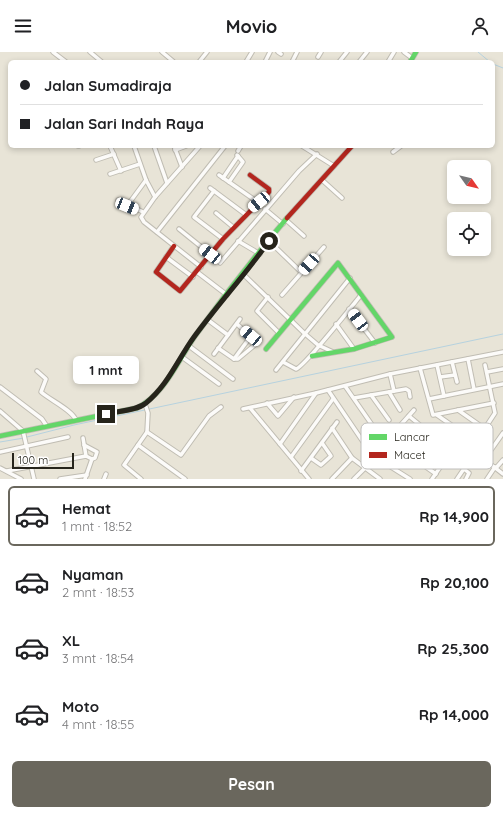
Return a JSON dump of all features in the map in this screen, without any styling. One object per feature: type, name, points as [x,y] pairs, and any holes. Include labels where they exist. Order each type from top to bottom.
[{"type":"street","points":[[53,52],[63,60]]},
{"type":"street","points":[[90,52],[100,60]]},
{"type":"street","points":[[162,52],[172,60]]},
{"type":"street","points":[[201,60],[207,52]]},
{"type":"street","points":[[318,56],[321,52]]},
{"type":"street","points":[[341,60],[347,52]]},
{"type":"street","points":[[361,60],[367,52]]},
{"type":"street","points":[[404,52],[411,60],[416,52]]},
{"type":"street","points":[[111,148],[122,171]]},
{"type":"street","points":[[135,148],[146,180],[155,197]]},
{"type":"street","points":[[155,148],[167,183]]},
{"type":"street","points":[[175,148],[182,167]]},
{"type":"street","points":[[198,148],[155,197],[141,216],[144,222],[201,267]]},
{"type":"street","points":[[157,232],[223,148]]},
{"type":"street","points":[[306,148],[334,166]]},
{"type":"street","points":[[0,436],[23,432],[46,425],[146,406],[164,384],[208,320],[269,241],[350,148]]},
{"type":"street","points":[[394,152],[399,148]]},
{"type":"street","points":[[96,160],[114,154]]},
{"type":"street","points":[[220,263],[265,209],[299,171],[317,154]]},
{"type":"street","points":[[223,178],[238,156],[243,162],[229,182]]},
{"type":"street","points":[[110,174],[140,164]]},
{"type":"street","points":[[174,246],[156,272],[179,290],[183,290],[210,254],[233,227],[270,191],[250,174]]},
{"type":"street","points":[[219,175],[259,202]]},
{"type":"street","points":[[127,206],[146,180]]},
{"type":"street","points":[[322,180],[342,198]]},
{"type":"street","points":[[210,188],[245,214]]},
{"type":"street","points":[[214,191],[194,217],[223,239]]},
{"type":"street","points":[[118,200],[127,206],[143,212]]},
{"type":"street","points":[[265,209],[304,236]]},
{"type":"street","points":[[216,213],[233,227]]},
{"type":"street","points":[[179,229],[210,254]]},
{"type":"street","points":[[238,240],[260,254]]},
{"type":"street","points":[[269,241],[301,272]]},
{"type":"street","points":[[282,295],[324,247]]},
{"type":"street","points":[[166,257],[193,277]]},
{"type":"street","points":[[266,349],[292,320],[337,264],[350,278],[392,336],[390,338],[354,349],[312,356]]},
{"type":"street","points":[[197,272],[227,295]]},
{"type":"street","points":[[243,274],[304,333],[318,345],[333,352]]},
{"type":"street","points":[[276,370],[304,333],[350,278]]},
{"type":"street","points":[[283,362],[297,369],[312,356],[318,345],[361,295]]},
{"type":"street","points":[[268,297],[257,311],[279,333]]},
{"type":"street","points":[[349,309],[375,343]]},
{"type":"street","points":[[214,354],[240,319]]},
{"type":"street","points":[[208,320],[228,335]]},
{"type":"street","points":[[218,348],[234,359],[240,358],[257,343],[237,324]]},
{"type":"street","points":[[336,324],[354,349]]},
{"type":"street","points":[[234,359],[251,336]]},
{"type":"street","points":[[189,346],[233,379]]},
{"type":"street","points":[[243,409],[316,393],[390,374],[503,352]]},
{"type":"street","points":[[182,357],[219,384]]},
{"type":"street","points":[[468,359],[474,389]]},
{"type":"street","points":[[452,362],[457,382]]},
{"type":"street","points":[[485,364],[491,386],[495,415],[489,423]]},
{"type":"street","points":[[437,366],[444,396]]},
{"type":"street","points":[[420,368],[432,415],[494,403]]},
{"type":"street","points":[[487,372],[503,369]]},
{"type":"street","points":[[36,371],[46,379],[40,390],[41,392],[61,408],[72,413],[76,420]]},
{"type":"street","points":[[390,374],[394,390]]},
{"type":"street","points":[[440,377],[455,375]]},
{"type":"street","points":[[429,399],[503,384]]},
{"type":"street","points":[[344,386],[371,423]]},
{"type":"street","points":[[0,387],[42,419],[46,425]]},
{"type":"street","points":[[354,398],[406,388],[409,391],[410,397]]},
{"type":"street","points":[[328,390],[361,438]]},
{"type":"street","points":[[389,392],[400,410]]},
{"type":"street","points":[[280,444],[316,393]]},
{"type":"street","points":[[371,395],[389,420]]},
{"type":"street","points":[[267,403],[278,416],[294,397]]},
{"type":"street","points":[[290,457],[333,399]]},
{"type":"street","points":[[142,479],[124,465],[147,432],[148,413],[146,406]]},
{"type":"street","points":[[147,432],[181,455],[209,416],[221,407]]},
{"type":"street","points":[[250,408],[309,479]]},
{"type":"street","points":[[403,423],[414,410]]},
{"type":"street","points":[[458,410],[476,423]]},
{"type":"street","points":[[0,411],[23,432],[34,479]]},
{"type":"street","points":[[438,415],[449,423]]},
{"type":"street","points":[[409,416],[418,423]]},
{"type":"street","points":[[302,471],[337,422]]},
{"type":"street","points":[[332,428],[352,458],[361,466]]},
{"type":"street","points":[[493,447],[503,433]]},
{"type":"street","points":[[0,452],[26,444],[68,437]]},
{"type":"street","points":[[83,438],[86,456]]},
{"type":"street","points":[[311,458],[321,466],[331,456],[322,443]]},
{"type":"street","points":[[62,479],[86,477],[92,459],[95,458],[97,452],[84,445]]},
{"type":"street","points":[[138,445],[185,479]]},
{"type":"street","points":[[7,472],[86,456],[92,459]]},
{"type":"street","points":[[332,479],[352,458]]},
{"type":"street","points":[[487,479],[503,460]]},
{"type":"street","points":[[493,466],[503,474]]},
{"type":"street","points":[[354,479],[363,469]]},
{"type":"street","points":[[365,469],[380,479]]},
{"type":"street","points":[[395,469],[410,479]]},
{"type":"street","points":[[429,469],[436,474]]},
{"type":"street","points":[[432,479],[439,469]]},
{"type":"street","points":[[457,479],[464,469],[469,473],[466,479]]},
{"type":"street","points":[[1,470],[21,479]]},
{"type":"street","points":[[104,479],[106,474]]},
{"type":"waterway","points":[[478,52],[488,60]]},
{"type":"waterway","points":[[495,65],[503,68]]},
{"type":"waterway","points":[[27,437],[74,425],[503,334]]},
{"type":"waterway","points":[[0,442],[24,438]]},
{"type":"traffic: fast","points":[[411,60],[416,52]]},
{"type":"traffic: fast","points":[[0,436],[137,408],[147,402],[170,376],[195,336],[228,291],[287,218]]},
{"type":"traffic: fast","points":[[266,349],[338,263],[392,337],[354,349],[312,356]]},
{"type":"traffic: jam","points":[[287,218],[350,148]]},
{"type":"traffic: jam","points":[[174,246],[156,272],[180,291],[223,239],[269,192],[269,189],[250,175]]},
{"type":"route","points":[[106,414],[137,408],[145,404],[156,394],[173,372],[195,336],[269,241]]}]
